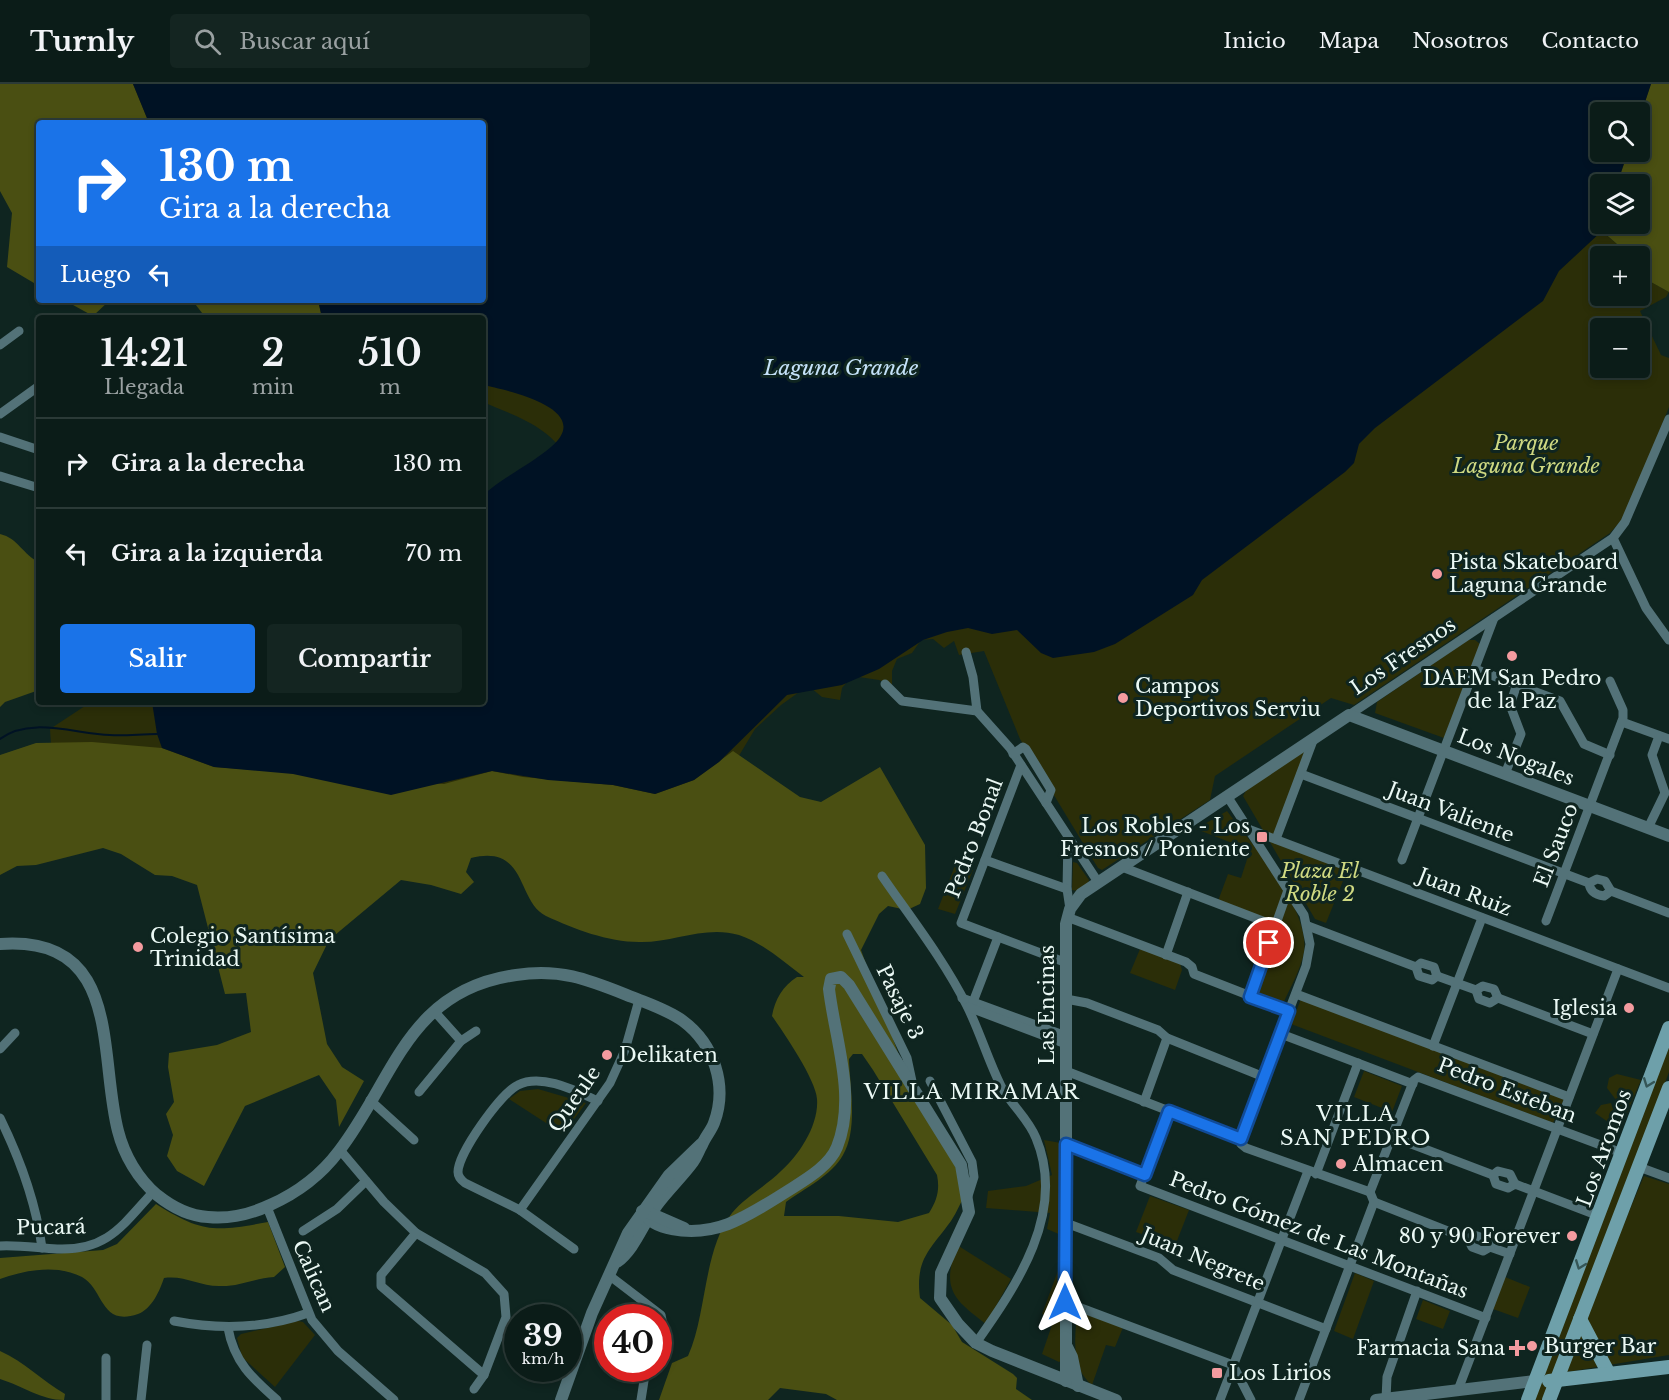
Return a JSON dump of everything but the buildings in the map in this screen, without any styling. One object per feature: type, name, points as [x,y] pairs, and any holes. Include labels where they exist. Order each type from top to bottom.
[{"type":"main road","name":"Los Aromos","points":[[1528,1400],[1668,1032]]},
{"type":"main road","name":"Los Aromos","points":[[1549,1400],[1639,1167],[1666,1105],[1669,1088]]},
{"type":"main road","points":[[1605,1199],[1624,1206]]},
{"type":"main road","points":[[1580,1319],[1609,1374]]},
{"type":"main road","points":[[1535,1381],[1556,1381],[1669,1367]]},
{"type":"street","points":[[0,345],[19,331]]},
{"type":"street","points":[[0,414],[36,391]]},
{"type":"street","name":"Los Fresnos","points":[[1069,913],[1081,894],[1098,882],[1613,538],[1624,522],[1669,419]]},
{"type":"street","points":[[0,437],[36,449]]},
{"type":"street","points":[[0,476],[36,487]]},
{"type":"street","points":[[1613,538],[1646,608],[1669,640]]},
{"type":"street","points":[[1402,860],[1494,618]]},
{"type":"street","points":[[966,652],[973,677],[977,711],[1021,765],[1098,882]]},
{"type":"street","points":[[1475,669],[1560,701],[1567,709],[1584,744],[1610,754]]},
{"type":"street","points":[[1610,681],[1623,710],[1622,722],[1669,739]]},
{"type":"street","points":[[885,684],[902,701],[977,711]]},
{"type":"street","points":[[1505,774],[1521,734],[1510,705],[1517,684]]},
{"type":"street","name":"Los Nogales","points":[[1349,715],[1669,836]]},
{"type":"street","name":"El Sauco","points":[[1546,921],[1622,722]]},
{"type":"street","points":[[1648,828],[1665,793],[1653,760],[1659,736]]},
{"type":"street","points":[[1276,839],[1314,738]]},
{"type":"street","points":[[1013,754],[1023,747],[1026,749],[1051,790],[1046,803]]},
{"type":"street","name":"Pedro Bonal","points":[[998,937],[961,923],[1021,765]]},
{"type":"street","name":"Juan Valiente","points":[[1301,774],[1589,883],[1591,889],[1598,894],[1604,896],[1611,891],[1669,913]]},
{"type":"street","points":[[1227,796],[1288,890],[1308,926],[1308,959],[1241,1139]]},
{"type":"street","name":"Juan Ruiz","points":[[1248,829],[1669,988]]},
{"type":"street","name":"Las Encinas","points":[[1066,1381],[1068,837]]},
{"type":"street","points":[[985,860],[1067,889]]},
{"type":"street","points":[[1122,867],[1276,926]]},
{"type":"street","points":[[882,876],[963,998],[970,1005],[1002,1088],[1029,1122],[1038,1142],[1046,1191],[1043,1221],[1009,1297],[976,1343]]},
{"type":"street","points":[[1250,997],[1288,890]]},
{"type":"street","points":[[1166,955],[1188,892]]},
{"type":"street","points":[[1069,913],[1188,963],[1194,974],[1289,1011]]},
{"type":"street","points":[[1433,1046],[1482,918]]},
{"type":"street","points":[[1308,926],[1416,968],[1420,963],[1434,967],[1437,976],[1476,990],[1483,986],[1494,989],[1498,998],[1593,1034]]},
{"type":"street","name":"Pasaje 3","points":[[847,934],[907,1058],[914,1088]]},
{"type":"street","points":[[970,1005],[998,937],[1067,963]]},
{"type":"street","points":[[0,944],[27,945],[48,950],[72,964],[88,981],[97,1001],[105,1030],[118,1132],[134,1168],[153,1192],[173,1206],[200,1216],[235,1216],[267,1207],[310,1181],[340,1150],[407,1041],[435,1012],[477,985],[511,975],[542,972],[578,976],[639,1000],[684,1021],[704,1043],[714,1060],[719,1084],[719,1102],[714,1122],[693,1163],[647,1214]]},
{"type":"street","points":[[1458,1390],[1618,969]]},
{"type":"street","points":[[647,1214],[669,1229],[691,1231],[716,1229],[742,1219],[812,1174],[834,1153],[842,1125],[844,1086],[829,989],[834,977],[841,977],[846,981],[958,1159],[968,1196],[969,1212],[941,1273],[940,1298],[947,1312],[976,1343],[1010,1360],[1116,1400]]},
{"type":"street","name":"Pedro Esteban","points":[[1296,994],[1569,1097]]},
{"type":"street","points":[[1066,999],[1087,1003],[1158,1030],[1167,1038],[1264,1077]]},
{"type":"street","name":"Queule","points":[[520,1210],[552,1161],[598,1101],[620,1061],[639,1000]]},
{"type":"street","points":[[970,1005],[1066,1040]]},
{"type":"street","points":[[435,1012],[461,1041]]},
{"type":"street","points":[[419,1092],[461,1041],[476,1031]]},
{"type":"street","points":[[0,1049],[15,1033]]},
{"type":"street","name":"Pedro Esteban","points":[[1281,1034],[1413,1084],[1416,1078],[1422,1077],[1622,1153]]},
{"type":"street","points":[[1144,1102],[1167,1038]]},
{"type":"street","points":[[1220,1400],[1281,1240],[1358,1063]]},
{"type":"street","points":[[1066,1071],[1241,1139],[1246,1148],[1370,1192]]},
{"type":"street","points":[[930,1081],[972,1162],[974,1177],[968,1196]]},
{"type":"street","points":[[574,1249],[520,1210],[465,1183],[458,1173],[462,1156],[495,1107],[519,1084],[536,1082],[561,1086],[598,1101]]},
{"type":"street","points":[[1299,1400],[1374,1202],[1370,1192],[1413,1084]]},
{"type":"street","points":[[370,1100],[414,1140]]},
{"type":"street","points":[[1145,1175],[1169,1111]]},
{"type":"street","points":[[0,1118],[28,1185],[42,1248]]},
{"type":"street","points":[[1393,1137],[1493,1175],[1496,1184],[1508,1188],[1515,1184],[1599,1216]]},
{"type":"street","points":[[561,1400],[592,1313],[617,1262],[626,1254],[677,1165],[702,1143]]},
{"type":"street","name":"Pedro Gómez de Las Montañas","points":[[1066,1144],[1145,1175],[1140,1186],[1486,1318]]},
{"type":"street","points":[[340,1150],[416,1233],[485,1273],[504,1294],[506,1317],[484,1375],[474,1389]]},
{"type":"street","points":[[1639,1167],[1669,1178]]},
{"type":"street","points":[[303,1231],[337,1209],[366,1181]]},
{"type":"street","name":"Pucará","points":[[0,1246],[85,1247],[105,1240],[121,1227],[153,1192]]},
{"type":"street","points":[[666,1194],[665,1207],[672,1221]]},
{"type":"street","points":[[1374,1202],[1468,1239],[1474,1235],[1486,1239],[1490,1247],[1510,1254]]},
{"type":"street","name":"Calican","points":[[267,1207],[308,1313],[327,1340],[394,1400]]},
{"type":"street","points":[[647,1214],[672,1221],[691,1231]]},
{"type":"street","name":"Juan Negrete","points":[[1066,1223],[1158,1258],[1173,1270],[1326,1329]]},
{"type":"street","points":[[416,1233],[381,1275],[381,1286],[484,1375]]},
{"type":"street","points":[[610,1276],[646,1304]]},
{"type":"street","points":[[1417,1292],[1386,1377],[1381,1399],[1433,1396],[1458,1390],[1535,1381]]},
{"type":"street","points":[[1065,1302],[1233,1365],[1251,1400]]},
{"type":"street","points":[[174,1321],[228,1328],[278,1322],[308,1313]]},
{"type":"street","points":[[228,1328],[234,1354],[241,1365],[277,1400]]},
{"type":"street","points":[[1065,1344],[1072,1357],[1078,1386]]},
{"type":"street","points":[[141,1400],[147,1345]]},
{"type":"street","points":[[106,1358],[106,1400]]},
{"type":"street","points":[[642,1400],[644,1382]]},
{"type":"green space","points":[[0,84],[133,84],[148,120],[36,120],[36,284],[7,267],[12,213],[0,191]]},
{"type":"green space","name":"Laguna Grande","points":[[132,84],[1669,84],[1650,123],[1650,102],[1590,102],[1590,162],[1628,162],[1624,174],[1590,174],[1590,234],[1605,234],[1618,246],[1590,246],[1590,306],[1649,306],[1640,311],[1643,318],[1590,318],[1590,378],[1650,378],[1650,332],[1661,355],[1669,358],[1669,407],[1625,516],[1610,533],[1354,705],[1331,698],[1215,776],[1210,800],[1102,870],[1098,868],[1020,739],[984,651],[959,655],[954,641],[944,648],[933,639],[921,640],[912,653],[897,659],[892,671],[892,685],[879,680],[852,676],[842,688],[840,700],[822,697],[811,688],[802,690],[781,705],[755,729],[737,759],[669,811],[411,800],[51,745],[50,729],[86,705],[486,705],[486,693],[564,453],[557,443],[538,428],[517,416],[486,403],[486,315],[315,315],[309,303],[486,303],[486,120],[146,120]]},
{"type":"green space","points":[[1651,84],[1669,84],[1669,292],[1650,282],[1650,246],[1618,246],[1605,234],[1650,234],[1650,174],[1620,174],[1625,162],[1650,162],[1650,102],[1645,102]]},
{"type":"green space","name":"Laguna Grande","points":[[1650,282],[1669,292],[1666,297],[1650,306]]},
{"type":"green space","points":[[69,303],[107,303],[91,315]]},
{"type":"green space","points":[[194,303],[319,303],[321,315],[204,315]]},
{"type":"green space","points":[[0,534],[11,539],[36,560],[36,691],[5,702],[0,707]]},
{"type":"green space","points":[[1468,640],[1475,640],[1480,644],[1444,738],[1375,713],[1377,702]]},
{"type":"green space","points":[[92,742],[162,748],[214,767],[444,784],[492,771],[523,777],[613,785],[655,794],[694,780],[733,751],[800,797],[821,802],[880,767],[925,845],[926,888],[920,904],[907,910],[888,906],[879,914],[861,950],[914,1097],[950,1150],[967,1191],[951,1221],[922,1264],[920,1298],[952,1325],[962,1342],[1013,1374],[1017,1378],[1016,1389],[1032,1400],[837,1400],[826,1394],[780,1388],[768,1400],[659,1400],[665,1382],[672,1382],[672,1363],[688,1356],[699,1321],[710,1263],[723,1228],[737,1207],[794,1157],[815,1119],[817,1099],[811,1080],[772,1016],[775,1004],[784,989],[797,977],[804,977],[748,938],[726,932],[701,933],[639,942],[603,937],[568,926],[546,916],[537,909],[519,876],[503,859],[489,856],[471,858],[466,872],[474,882],[461,894],[431,885],[401,880],[329,940],[313,973],[327,1044],[342,1067],[364,1081],[339,1127],[336,1100],[319,1075],[245,1106],[204,1186],[177,1171],[167,1156],[173,1135],[166,1114],[174,1102],[168,1067],[169,1053],[217,1045],[251,1032],[246,993],[225,994],[197,885],[172,876],[155,875],[121,854],[103,848],[36,865],[17,866],[0,875],[0,755],[36,743]],"holes":[[[853,1054],[862,1054],[937,1175],[937,1195],[929,1213],[898,1222],[839,1216],[784,1216],[786,1202],[832,1169],[848,1145],[852,1121],[849,1059]]]},
{"type":"green space","name":"Plaza El Roble 2","points":[[1309,748],[1273,841],[1347,871],[1326,923],[1315,919],[1243,796],[1247,789]]},
{"type":"green space","points":[[1227,811],[1277,878],[1298,916],[1303,935],[1303,958],[1283,1004],[1252,994],[1278,926],[1218,901],[1228,874],[1241,878],[1250,850],[1196,829]]},
{"type":"green space","points":[[1073,862],[1077,863],[1089,880],[1088,884],[1078,891],[1072,890]]},
{"type":"green space","points":[[956,863],[973,870],[955,914],[938,909]]},
{"type":"green space","points":[[1140,949],[1180,963],[1182,970],[1175,990],[1130,973]]},
{"type":"green space","points":[[1301,999],[1565,1097],[1553,1123],[1291,1024]]},
{"type":"green space","points":[[1669,1046],[1669,1072],[1545,1400],[1533,1400]]},
{"type":"green space","points":[[1364,1071],[1402,1086],[1392,1112],[1354,1097]]},
{"type":"green space","points":[[1617,1074],[1641,1080],[1624,1120],[1619,1104],[1607,1088],[1609,1078]]},
{"type":"green space","points":[[538,1089],[586,1103],[563,1134],[509,1099],[520,1091]]},
{"type":"green space","points":[[1611,1103],[1617,1122],[1614,1126],[1595,1113],[1601,1105]]},
{"type":"green space","points":[[1044,1140],[1061,1143],[1061,1235],[1047,1229],[1050,1213],[986,1208],[988,1191],[1026,1186],[1052,1175]]},
{"type":"green space","points":[[1644,1176],[1669,1184],[1669,1355],[1561,1373]]},
{"type":"green space","points":[[1150,1196],[1189,1210],[1175,1246],[1136,1232]]},
{"type":"green space","points":[[156,1204],[185,1220],[209,1228],[268,1222],[285,1267],[274,1277],[226,1286],[212,1286],[171,1277],[164,1278],[151,1304],[143,1312],[126,1317],[109,1311],[89,1283],[72,1273],[41,1270],[0,1279],[0,1258],[103,1250],[117,1244]]},
{"type":"green space","points":[[957,1245],[1011,1279],[986,1324],[957,1299],[953,1291],[950,1272]]},
{"type":"green space","points":[[1059,1268],[1062,1269],[1062,1360],[1059,1362],[1042,1354],[1054,1319],[1042,1314]]},
{"type":"green space","points":[[1355,1273],[1374,1281],[1353,1339],[1334,1331]]},
{"type":"green space","points":[[1505,1277],[1530,1287],[1518,1318],[1493,1309]]},
{"type":"green space","points":[[1423,1300],[1450,1311],[1443,1329],[1416,1319]]},
{"type":"green space","points":[[1077,1308],[1124,1325],[1115,1347],[1106,1345],[1092,1385],[1080,1369],[1077,1359],[1075,1339]]},
{"type":"green space","points":[[298,1321],[303,1322],[315,1335],[275,1387],[242,1357],[237,1338],[241,1334]]},
{"type":"green space","points":[[0,1351],[65,1394],[64,1400],[40,1395],[0,1379]]},
{"type":"water","name":"Laguna Grande","points":[[133,84],[1651,84],[1645,102],[1590,102],[1590,162],[1625,162],[1620,174],[1590,174],[1590,234],[1599,234],[1559,271],[1543,301],[1375,428],[1359,444],[1354,463],[1345,472],[1202,580],[1193,595],[1115,644],[1094,652],[1053,658],[1041,653],[1017,630],[992,634],[968,628],[947,632],[923,640],[879,669],[842,685],[787,695],[719,762],[694,780],[655,794],[613,785],[548,780],[492,771],[391,795],[293,774],[214,767],[162,748],[157,734],[152,705],[486,705],[486,493],[551,447],[562,434],[563,422],[556,412],[543,404],[510,391],[486,386],[486,315],[321,315],[319,303],[486,303],[486,120],[148,120]]},
{"type":"waterway","points":[[0,739],[12,732],[39,727],[110,735],[157,734]]},
{"type":"place","name":"Pista Skateboard Laguna Grande","points":[[1437,574]]},
{"type":"place","name":"DAEM San Pedro de la Paz","points":[[1512,656]]},
{"type":"place","name":"Campos Deportivos Serviu","points":[[1123,698]]},
{"type":"place","name":"Los Robles - Los Fresnos / Poniente","points":[[1262,837]]},
{"type":"place","name":"Colegio Santísima Trinidad","points":[[138,947]]},
{"type":"place","name":"Iglesia","points":[[1629,1008]]},
{"type":"place","name":"Delikaten","points":[[607,1055]]},
{"type":"place","name":"Almacen","points":[[1341,1164]]},
{"type":"place","name":"80 y 90 Forever","points":[[1572,1236]]},
{"type":"place","name":"Burger Bar","points":[[1532,1346]]},
{"type":"place","name":"Farmacia Sana","points":[[1517,1348]]},
{"type":"place","name":"Los Lirios","points":[[1217,1373]]},
{"type":"district","name":"VILLA MIRAMAR","points":[[972,1092]]},
{"type":"district","name":"VILLA SAN PEDRO","points":[[1356,1126]]},
{"type":"route","points":[[1065,1302],[1066,1144],[1145,1175],[1169,1111],[1241,1139],[1289,1011],[1250,997],[1269,943]]},
{"type":"park label","name":"Parque Laguna Grande","points":[[1526,454]]}]
